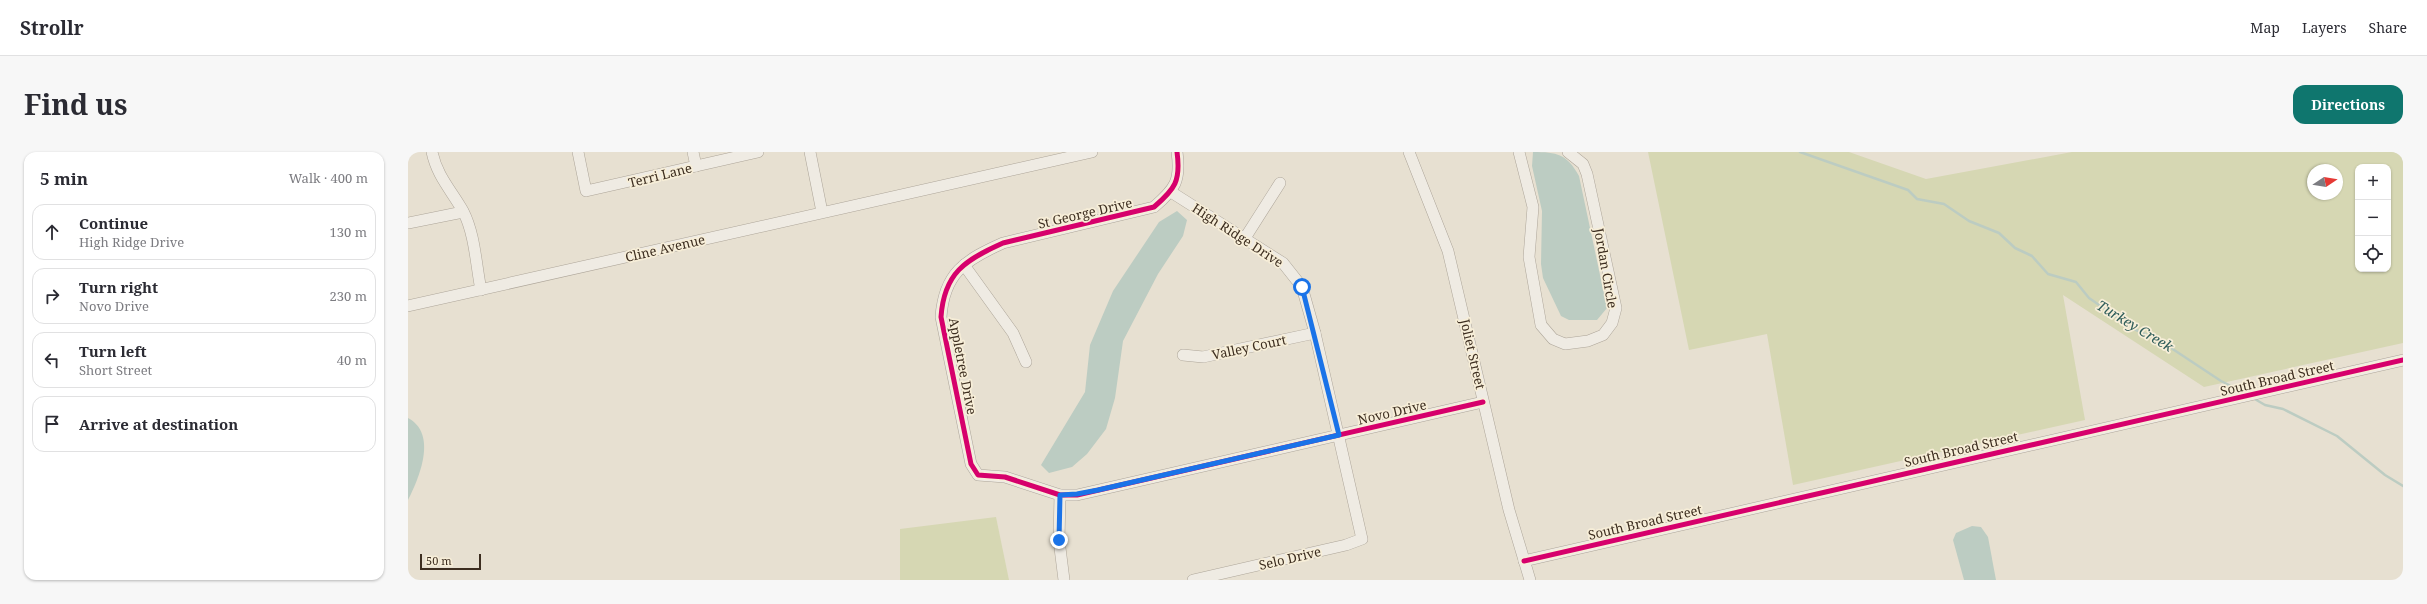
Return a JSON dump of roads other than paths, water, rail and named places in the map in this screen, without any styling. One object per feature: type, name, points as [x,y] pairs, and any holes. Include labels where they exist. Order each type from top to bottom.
[{"type":"street","points":[[432,152],[435,168],[463,212],[470,231],[481,290]]},
{"type":"street","name":"Terri Lane","points":[[578,152],[586,191],[758,152]]},
{"type":"street","points":[[693,152],[696,166]]},
{"type":"street","points":[[810,152],[822,212]]},
{"type":"street","name":"Cline Avenue","points":[[408,306],[1092,152]]},
{"type":"street","points":[[1172,192],[1178,177],[1177,152]]},
{"type":"street","name":"Joliet Street","points":[[1409,152],[1448,251],[1508,510],[1530,580]]},
{"type":"street","name":"Jordan Circle","points":[[1519,152],[1532,207],[1529,257],[1541,325],[1553,339],[1565,344],[1588,341],[1603,335],[1612,323],[1616,308],[1587,174],[1583,164],[1568,152]]},
{"type":"street","points":[[1245,238],[1280,183]]},
{"type":"street","name":"High Ridge Drive","points":[[1172,192],[1283,263],[1302,287],[1315,334],[1362,539]]},
{"type":"street","name":"St George Drive","points":[[964,265],[982,252],[1003,243],[1133,214],[1154,207],[1172,192]]},
{"type":"street","points":[[408,223],[463,212]]},
{"type":"street","points":[[964,265],[1013,333],[1026,362]]},
{"type":"street","name":"Appletree Drive","points":[[964,265],[949,280],[942,297],[941,317],[972,464],[978,475]]},
{"type":"street","name":"Valley Court","points":[[1183,355],[1204,357],[1315,334]]},
{"type":"street","name":"South Broad Street","points":[[1524,561],[2243,398],[2403,360]]},
{"type":"street","name":"Novo Drive","points":[[978,475],[1005,477],[1060,495],[1077,494],[1483,402]]},
{"type":"street","points":[[1060,495],[1059,540],[1064,580]]},
{"type":"street","name":"Selo Drive","points":[[1194,580],[1346,545],[1362,539]]},
{"type":"waterway","name":"Turkey Creek","points":[[1800,152],[1908,190],[1917,199],[1944,204],[1969,221],[1999,233],[2015,248],[2032,256],[2048,274],[2076,282],[2089,298],[2134,329],[2162,342],[2221,381],[2243,392]]},
{"type":"waterway","name":"Turkey Creek","points":[[2253,398],[2265,405],[2283,409],[2337,436],[2385,475],[2403,486]]}]
